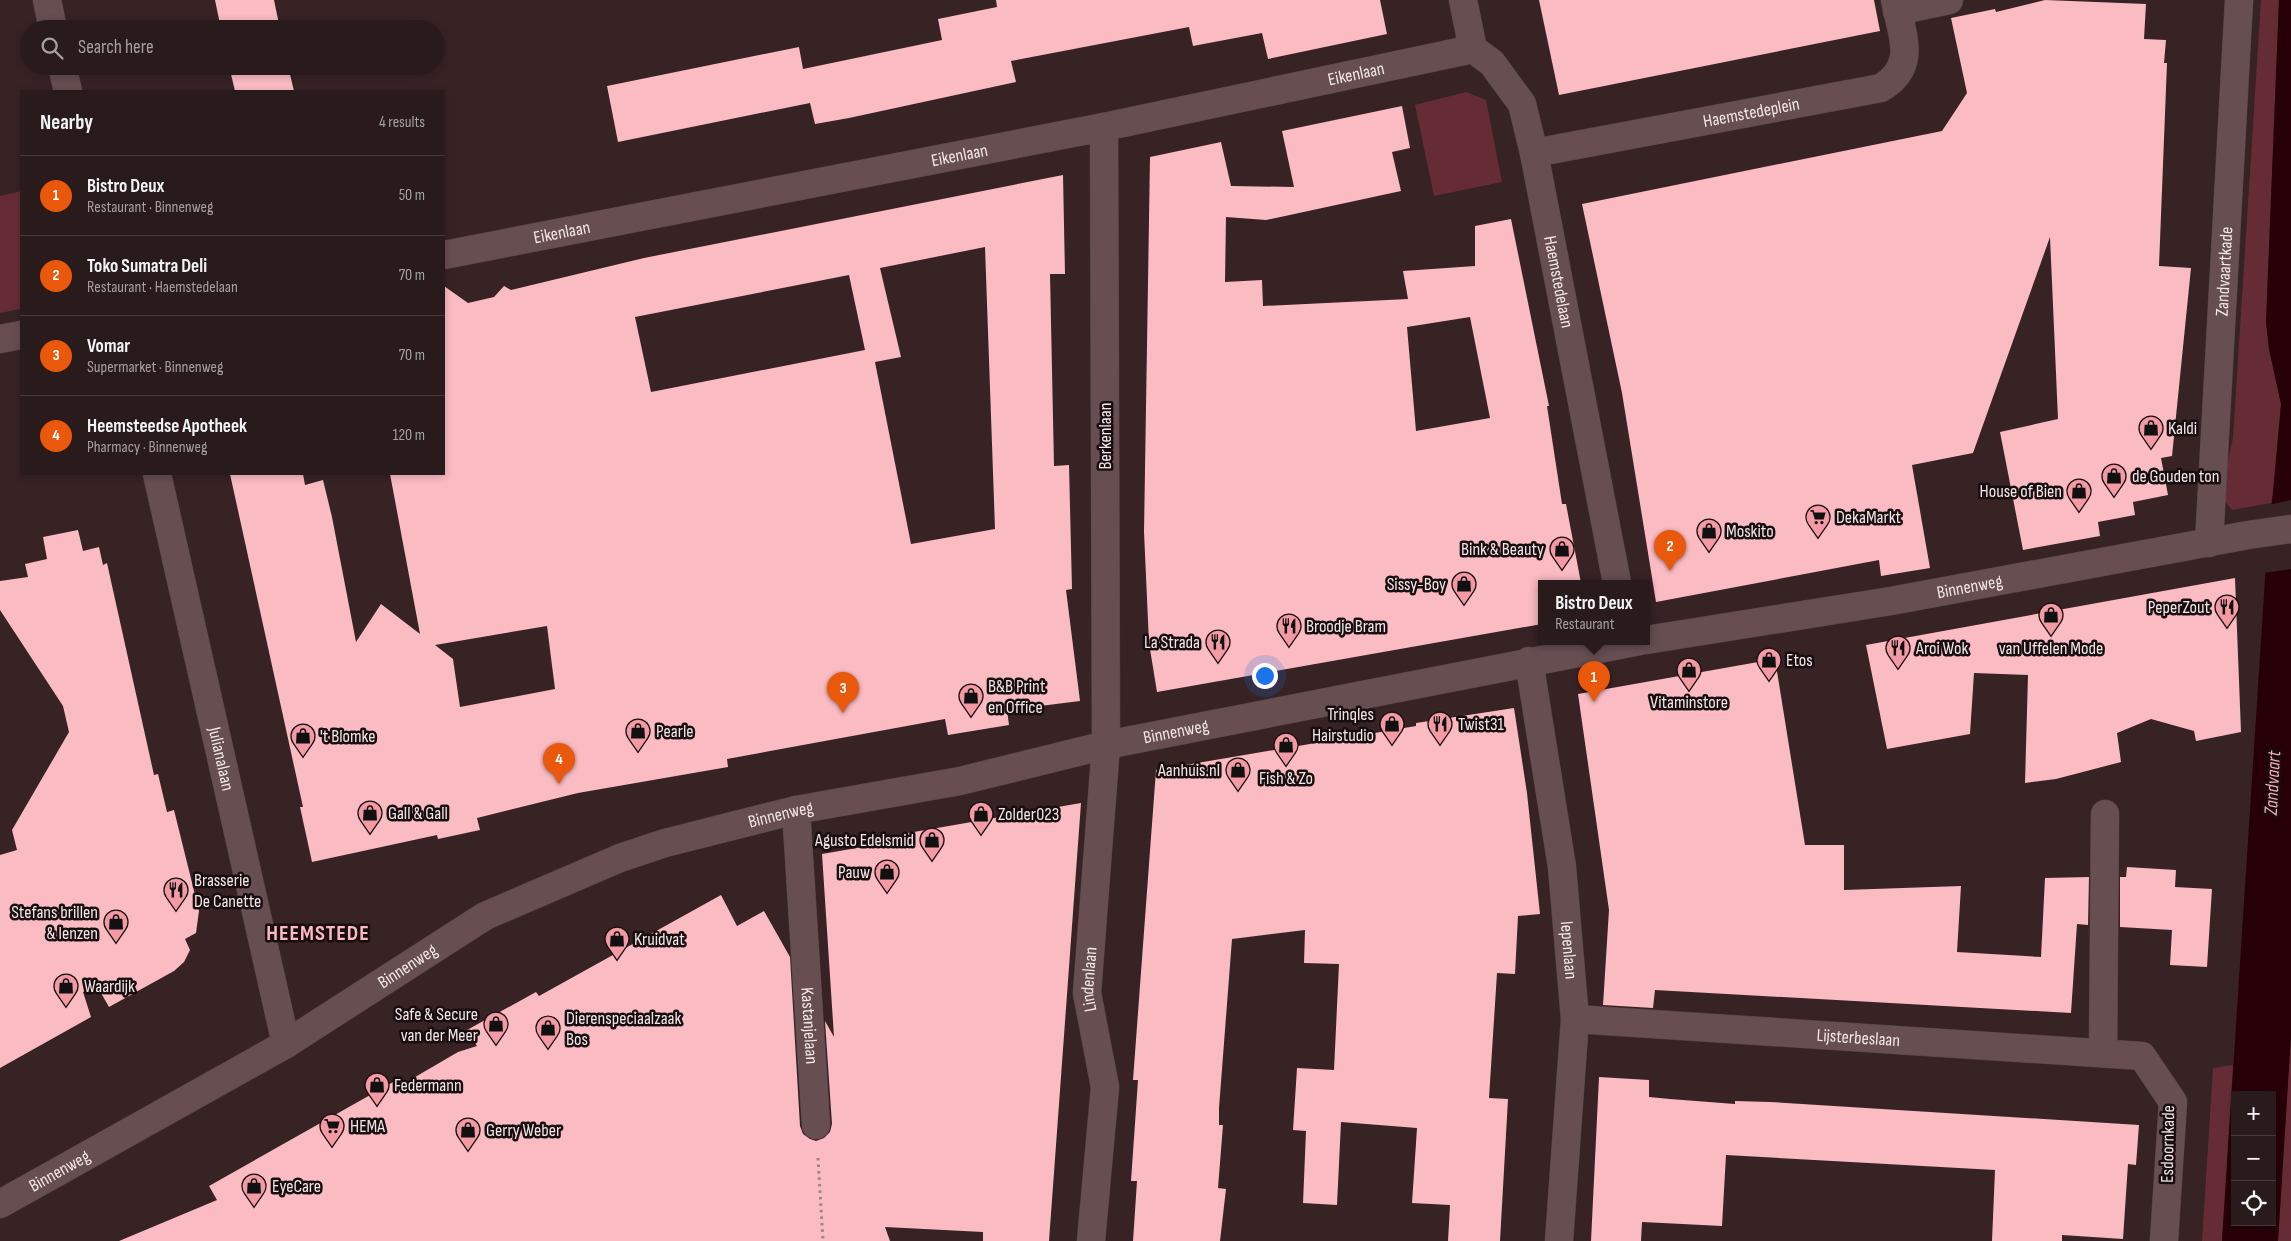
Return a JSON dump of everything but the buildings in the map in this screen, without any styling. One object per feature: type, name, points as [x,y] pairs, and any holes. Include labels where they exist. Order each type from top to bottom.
[{"type":"street","points":[[47,0],[52,20]]},
{"type":"street","points":[[1463,0],[1474,49]]},
{"type":"street","name":"Haemstedeplein","points":[[1534,153],[1881,88],[1893,81],[1902,70],[1906,55],[1896,5],[1950,0]]},
{"type":"street","name":"Zandvaartkade","points":[[2209,543],[2239,0]]},
{"type":"street","name":"Eikenlaan","points":[[445,255],[1104,127],[1474,49]]},
{"type":"street","name":"Haemstedelaan","points":[[1474,49],[1492,62],[1522,104],[1534,153],[1616,580]]},
{"type":"street","points":[[64,75],[68,90]]},
{"type":"street","name":"Berkenlaan","points":[[1104,127],[1106,745]]},
{"type":"street","points":[[0,339],[20,335]]},
{"type":"street","name":"Julianalaan","points":[[157,475],[286,1044]]},
{"type":"street","name":"Binnenweg","points":[[1650,639],[1807,615],[2248,535],[2291,530]]},
{"type":"street","name":"Binnenweg","points":[[0,1204],[286,1044],[485,916],[620,858],[665,843],[796,810],[960,781],[1106,745],[1615,645]]},
{"type":"street","name":"Iepenlaan","points":[[1529,661],[1562,867],[1575,1019],[1559,1241]]},
{"type":"street","name":"Lindenlaan","points":[[1091,1241],[1106,1087],[1086,993],[1106,745]]},
{"type":"street","name":"Kastanjelaan","points":[[796,810],[816,1125]]},
{"type":"street","points":[[2103,1053],[2105,814]]},
{"type":"street","name":"Lijsterbeslaan","points":[[1575,1019],[2142,1056]]},
{"type":"street","name":"Esdoornkade","points":[[2142,1056],[2173,1102],[2164,1241]]},
{"type":"path","points":[[816,1125],[823,1241]]},
{"type":"shaded area","points":[[2261,0],[2279,0],[2266,322],[2269,349],[2281,404],[2274,489],[2271,503],[2232,510],[2220,495],[2233,438]]},
{"type":"shaded area","points":[[1466,92],[1486,100],[1502,182],[1434,196],[1415,105]]},
{"type":"shaded area","points":[[20,191],[20,309],[0,313],[0,196]]},
{"type":"shaded area","points":[[2291,1035],[2291,1241],[2278,1241]]},
{"type":"shaded area","points":[[2233,1065],[2222,1241],[2202,1241],[2213,1068]]},
{"type":"water","name":"Zandvaart","points":[[2279,0],[2291,0],[2291,1035],[2278,1241],[2222,1241],[2231,1102],[2231,1226],[2276,1226],[2276,1091],[2232,1091],[2265,579],[2281,404],[2269,349],[2266,322]]},
{"type":"pier","points":[[2291,500],[2291,569],[2263,573],[2268,505]]},
{"type":"place","name":"Kaldi","points":[[2151,449]]},
{"type":"place","name":"de Gouden ton","points":[[2114,497]]},
{"type":"place","name":"House of Bien","points":[[2079,512]]},
{"type":"place","name":"DekaMarkt","points":[[1818,538]]},
{"type":"place","name":"Moskito","points":[[1709,552]]},
{"type":"place","name":"Bink & Beauty","points":[[1562,570]]},
{"type":"place","name":"Toko Sumatra Deli","points":[[1670,571]]},
{"type":"place","name":"Sissy-Boy","points":[[1464,605]]},
{"type":"place","name":"PeperZout","points":[[2227,628]]},
{"type":"place","name":"van Uffelen Mode","points":[[2051,636]]},
{"type":"place","name":"Broodje Bram","points":[[1289,647]]},
{"type":"place","name":"La Strada","points":[[1218,663]]},
{"type":"place","name":"Aroi Wok","points":[[1898,669]]},
{"type":"place","name":"Etos","points":[[1769,681]]},
{"type":"place","name":"Vitaminstore","points":[[1689,691]]},
{"type":"place","name":"Bistro Deux","points":[[1594,702]]},
{"type":"place","name":"Vomar","points":[[843,713]]},
{"type":"place","name":"B&B Print en Office","points":[[971,717]]},
{"type":"place","name":"Trinqles Hairstudio","points":[[1392,745]]},
{"type":"place","name":"Twist31","points":[[1440,745]]},
{"type":"place","name":"Pearle","points":[[638,752]]},
{"type":"place","name":"'t Blomke","points":[[303,757]]},
{"type":"place","name":"Fish & Zo","points":[[1286,766]]},
{"type":"place","name":"Heemsteedse Apotheek","points":[[559,784]]},
{"type":"place","name":"Aanhuis.nl","points":[[1238,791]]},
{"type":"place","name":"Gall & Gall","points":[[370,834]]},
{"type":"place","name":"Zolder023","points":[[981,835]]},
{"type":"place","name":"Agusto Edelsmid","points":[[932,861]]},
{"type":"place","name":"Pauw","points":[[887,893]]},
{"type":"place","name":"Brasserie De Canette","points":[[176,911]]},
{"type":"place","name":"Stefans brillen & lenzen","points":[[116,943]]},
{"type":"place","name":"Kruidvat","points":[[617,960]]},
{"type":"place","name":"Waardijk","points":[[66,1007]]},
{"type":"place","name":"Safe & Secure van der Meer","points":[[496,1045]]},
{"type":"place","name":"Dierenspeciaalzaak Bos","points":[[548,1049]]},
{"type":"place","name":"Federmann","points":[[377,1106]]},
{"type":"place","name":"HEMA","points":[[332,1147]]},
{"type":"place","name":"Gerry Weber","points":[[468,1151]]},
{"type":"place","name":"EyeCare","points":[[254,1207]]},
{"type":"district","name":"HEEMSTEDE","points":[[318,933]]}]
